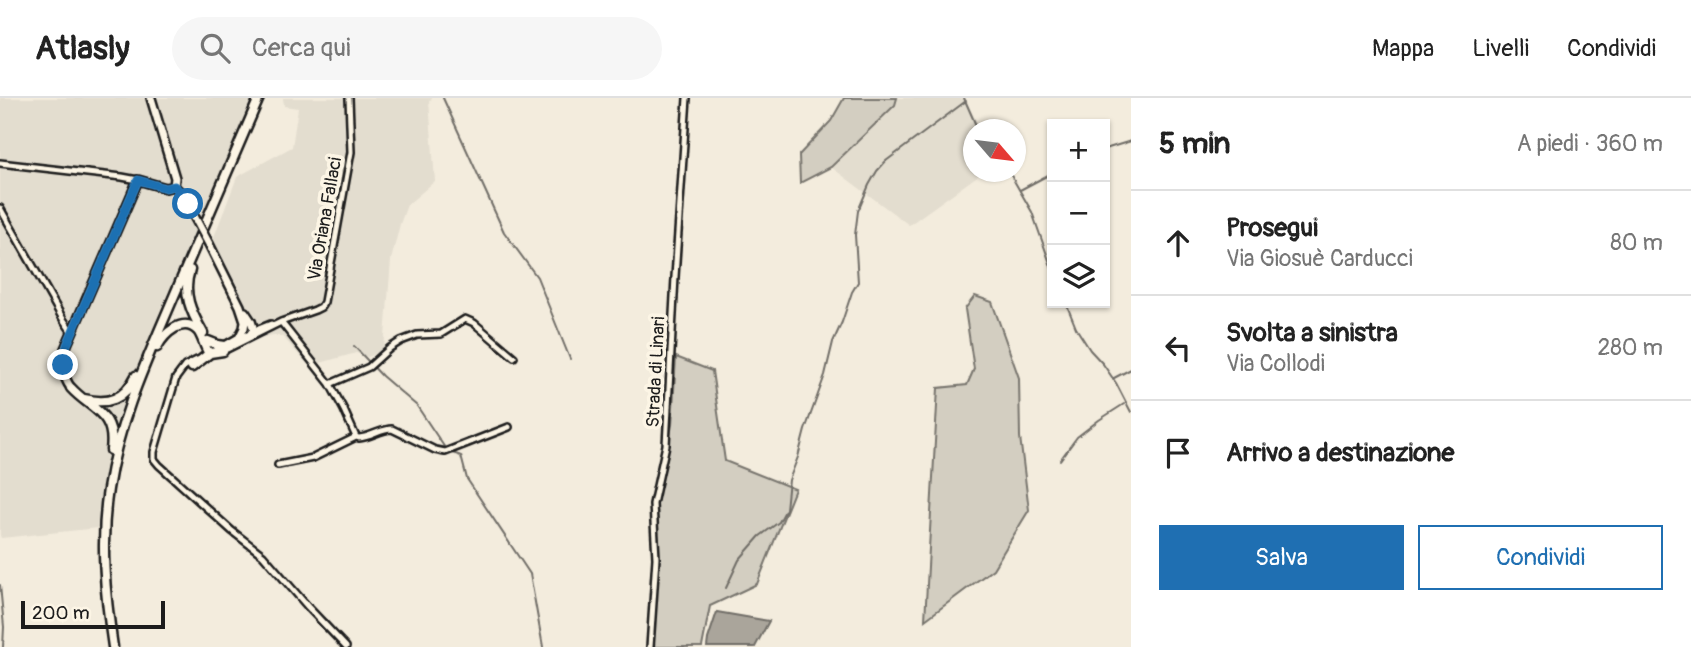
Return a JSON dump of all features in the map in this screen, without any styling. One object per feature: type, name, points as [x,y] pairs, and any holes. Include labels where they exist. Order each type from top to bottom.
[{"type":"main road","points":[[113,647],[106,603],[104,533],[106,501],[123,423],[176,290],[259,98]]},
{"type":"main road","points":[[212,208],[208,228],[186,287],[190,307],[206,342],[225,349]]},
{"type":"main road","points":[[84,399],[108,401],[121,396],[127,390],[165,307],[176,290]]},
{"type":"main road","points":[[123,423],[167,332],[178,326],[191,327],[198,331],[211,347],[211,353]]},
{"type":"main road","points":[[194,363],[206,342]]},
{"type":"main road","points":[[194,363],[211,353],[225,349]]},
{"type":"main road","points":[[71,388],[103,415],[111,432],[112,446],[105,485],[106,501]]},
{"type":"street","points":[[150,98],[176,183],[174,186]]},
{"type":"street","name":"Via Oriana Fallaci","points":[[284,321],[316,310],[324,302],[351,152],[349,98]]},
{"type":"street","name":"Strada di Linari","points":[[650,647],[656,558],[653,504],[666,445],[687,98]]},
{"type":"street","points":[[2,164],[122,177],[166,188],[174,186]]},
{"type":"street","points":[[71,388],[64,375],[65,351],[138,180]]},
{"type":"street","points":[[174,186],[182,194],[253,331]]},
{"type":"street","points":[[0,208],[73,333]]},
{"type":"street","points":[[330,384],[371,365],[401,341],[417,335],[441,334],[465,319],[474,323],[514,357]]},
{"type":"street","points":[[247,321],[264,329]]},
{"type":"street","points":[[239,338],[247,321]]},
{"type":"street","points":[[346,647],[263,555],[205,508],[159,465],[154,459],[154,452],[175,384],[184,372],[194,363],[284,321],[330,384],[356,437]]},
{"type":"street","points":[[225,349],[239,338],[264,329]]},
{"type":"street","points":[[225,349],[253,331]]},
{"type":"street","points":[[278,465],[313,458],[356,437],[362,439],[384,430],[392,429],[435,450],[445,452],[509,427]]},
{"type":"shaded area","points":[[0,98],[254,98],[175,286],[168,292],[126,393],[109,453],[98,528],[1,538],[0,535]]},
{"type":"shaded area","points":[[283,98],[433,98],[429,101],[435,181],[407,205],[391,260],[384,350],[368,357],[356,353],[309,366],[283,337],[263,337],[212,242],[237,177],[292,147],[298,108],[284,106]]},
{"type":"shaded area","points":[[844,98],[897,98],[895,105],[831,167],[800,183],[799,155],[831,121]]},
{"type":"shaded area","points":[[897,98],[964,98],[976,119],[963,119],[963,182],[969,182],[909,225],[831,167],[895,105]]},
{"type":"shaded area","points":[[975,296],[992,302],[1019,378],[1020,437],[1029,510],[993,569],[925,620],[938,388],[967,385],[974,369],[965,309]]},
{"type":"shaded area","points":[[676,357],[712,371],[725,461],[795,489],[757,584],[710,606],[702,647],[652,647],[657,501],[672,425]]},
{"type":"shaded area","points":[[717,612],[769,621],[755,647],[707,647]]},
{"type":"waterway","points":[[443,98],[504,232],[537,277],[570,359]]},
{"type":"waterway","points":[[964,98],[973,119]]},
{"type":"waterway","points":[[726,588],[739,560],[760,536],[779,522],[786,509],[789,480],[825,375],[833,342],[858,282],[855,235],[858,211],[869,185],[886,161],[966,101]]},
{"type":"waterway","points":[[1110,147],[1131,141]]},
{"type":"waterway","points":[[1020,190],[1047,176]]},
{"type":"waterway","points":[[1015,182],[1032,212],[1047,255]]},
{"type":"waterway","points":[[1068,308],[1076,328],[1116,383],[1131,412]]},
{"type":"waterway","points":[[354,346],[382,376],[417,406],[445,448]]},
{"type":"waterway","points":[[1114,378],[1131,369]]},
{"type":"waterway","points":[[1060,460],[1077,437],[1124,404]]},
{"type":"waterway","points":[[450,452],[461,456],[467,479],[530,574],[543,647]]},
{"type":"waterway","points":[[0,585],[3,647]]},
{"type":"route","points":[[63,365],[67,345],[138,180],[166,188],[174,186],[188,204]]}]
